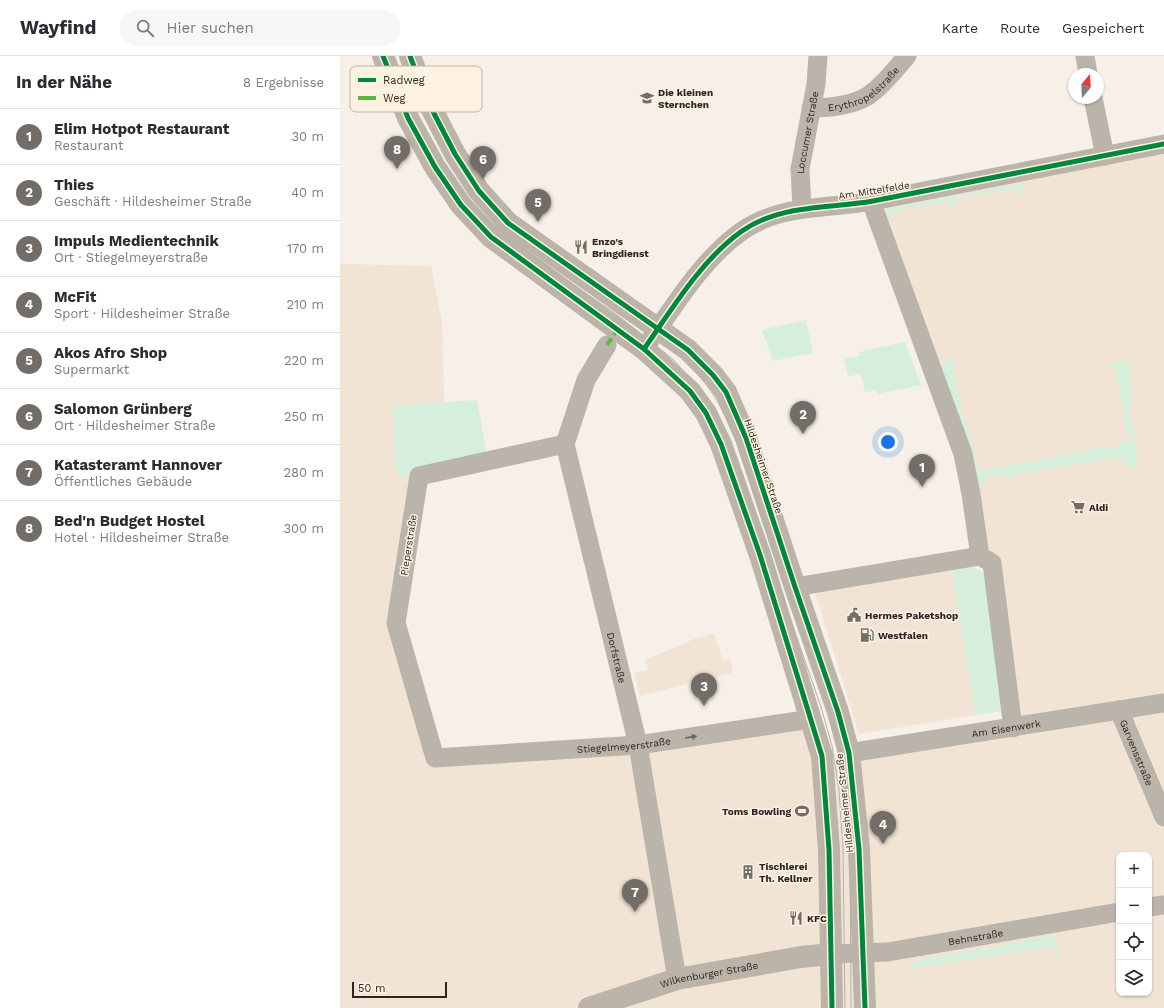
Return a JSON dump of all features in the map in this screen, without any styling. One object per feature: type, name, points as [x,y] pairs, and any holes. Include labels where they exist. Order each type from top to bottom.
[{"type":"main road","name":"Hildesheimer Straße","points":[[383,56],[387,66]]},
{"type":"main road","name":"Hildesheimer Straße","points":[[410,56],[414,66]]},
{"type":"main road","name":"Hildesheimer Straße","points":[[406,112],[435,167],[461,205],[491,237],[644,349],[667,368],[690,391],[706,413],[721,444],[760,555],[822,756],[830,850],[832,1008]]},
{"type":"main road","name":"Hildesheimer Straße","points":[[433,112],[455,154],[479,191],[508,223],[688,350],[713,375],[726,392],[746,438],[794,587],[838,712],[849,753],[859,849],[865,1008]]},
{"type":"main road","name":"Wilkenburger Straße","points":[[589,1008],[677,979],[801,957],[831,954]]},
{"type":"street","name":"Loccumer Straße","points":[[802,209],[800,169],[811,108],[818,56]]},
{"type":"street","name":"Erythropelstraße","points":[[811,108],[826,108],[851,103],[873,93],[907,56]]},
{"type":"street","points":[[1085,56],[1087,68]]},
{"type":"street","points":[[1094,104],[1105,156]]},
{"type":"street","name":"Am Mittelfelde","points":[[644,349],[702,269],[720,248],[742,230],[765,218],[802,209],[871,201],[1164,144]]},
{"type":"street","points":[[871,201],[963,454],[971,494],[980,556]]},
{"type":"street","points":[[565,444],[586,380],[607,345]]},
{"type":"street","name":"Dorfstraße","points":[[565,444],[638,746],[677,979]]},
{"type":"street","name":"Pieperstraße","points":[[435,758],[396,623],[419,476],[565,444]]},
{"type":"street","points":[[794,587],[980,556],[992,563],[1013,728]]},
{"type":"street","name":"Am Eisenwerk","points":[[849,753],[1164,703]]},
{"type":"street","name":"Garvensstraße","points":[[1119,710],[1164,817]]},
{"type":"street","name":"Stiegelmeyerstraße","points":[[435,758],[638,746],[811,719]]},
{"type":"street","points":[[1152,907],[1164,905]]},
{"type":"street","name":"Behnstraße","points":[[831,954],[888,952],[1116,913]]},
{"type":"shaded area","points":[[1164,144],[1164,1008],[340,1008],[340,264],[431,266],[442,322],[444,398],[415,476],[392,623],[430,755],[640,742],[810,716],[822,756],[1013,728],[971,494],[871,201]]},
{"type":"shaded area","points":[[952,570],[976,715],[859,734],[815,592]]},
{"type":"shaded area","points":[[714,633],[723,661],[730,659],[733,671],[731,673],[640,696],[634,673],[648,670],[645,660],[694,639]]},
{"type":"green space","points":[[1022,184],[1024,193],[1020,197],[1018,188],[953,200],[954,209],[950,210],[948,201],[890,212],[892,221],[888,222],[885,212],[887,209]]},
{"type":"green space","points":[[806,320],[813,353],[773,361],[762,330]]},
{"type":"green space","points":[[905,342],[921,385],[878,394],[877,390],[865,392],[861,374],[848,376],[844,359],[860,356],[859,352]]},
{"type":"green space","points":[[951,357],[962,414],[974,449],[971,450],[941,366]]},
{"type":"green space","points":[[1128,360],[1133,399],[1129,409],[1137,452],[1135,466],[1127,468],[1125,462],[1119,458],[1016,474],[1009,483],[1008,474],[984,477],[985,486],[977,484],[972,454],[975,453],[979,471],[1075,453],[1074,443],[1078,454],[1088,453],[1088,448],[1108,445],[1110,449],[1120,447],[1120,442],[1129,441],[1115,365],[1106,366],[1105,364]]},
{"type":"green space","points":[[477,400],[488,461],[419,476],[396,474],[393,405]]},
{"type":"green space","points":[[972,566],[989,576],[1007,710],[976,715],[952,570]]},
{"type":"green space","points":[[1054,935],[1059,952],[1055,958],[1053,947],[909,969],[911,964],[918,961]]},
{"type":"tram line","points":[[391,56],[394,66]]},
{"type":"tram line","points":[[404,56],[407,66]]},
{"type":"tram line","points":[[412,112],[423,134],[449,176],[479,215],[552,270],[616,314],[674,360],[698,388],[713,410],[728,440],[821,707],[832,746],[839,790],[843,849],[845,1008]]},
{"type":"tram line","points":[[425,112],[437,137],[459,175],[487,209],[524,240],[638,320],[673,349],[709,388],[718,402],[728,423],[735,438],[828,705],[839,744],[845,789],[850,848],[851,1008]]},
{"type":"marked path","points":[[607,345],[617,330]]},
{"type":"cycle path","points":[[383,56],[387,66]]},
{"type":"cycle path","points":[[410,56],[414,66]]},
{"type":"cycle path","points":[[406,112],[435,167],[461,205],[491,237],[644,349],[690,391],[706,413],[721,444],[760,555],[822,756],[829,850],[832,1008]]},
{"type":"cycle path","points":[[433,112],[455,154],[479,191],[508,223],[688,350],[713,375],[726,392],[746,438],[838,712],[849,753],[859,849],[865,1008]]},
{"type":"cycle path","points":[[644,349],[688,286],[727,242],[757,222],[772,216],[805,209],[873,201],[1164,144]]},
{"type":"place","name":"Die kleinen Sternchen","points":[[647,98]]},
{"type":"place","name":"Bed'n Budget Hostel","points":[[397,169]]},
{"type":"place","name":"Salomon Grünberg","points":[[483,179]]},
{"type":"place","name":"Akos Afro Shop","points":[[538,222]]},
{"type":"place","name":"Enzo's Bringdienst","points":[[581,247]]},
{"type":"place","name":"Thies","points":[[803,434]]},
{"type":"place","name":"Elim Hotpot Restaurant","points":[[922,487]]},
{"type":"place","name":"Aldi","points":[[1078,507]]},
{"type":"place","name":"Hermes Paketshop","points":[[854,615]]},
{"type":"place","name":"Westfalen","points":[[867,635]]},
{"type":"place","name":"Impuls Medientechnik","points":[[704,706]]},
{"type":"place","name":"Toms Bowling","points":[[802,811]]},
{"type":"place","name":"McFit","points":[[883,844]]},
{"type":"place","name":"Tischlerei Th. Kellner","points":[[748,872]]},
{"type":"place","name":"Katasteramt Hannover","points":[[635,912]]},
{"type":"place","name":"KFC","points":[[796,918]]}]
